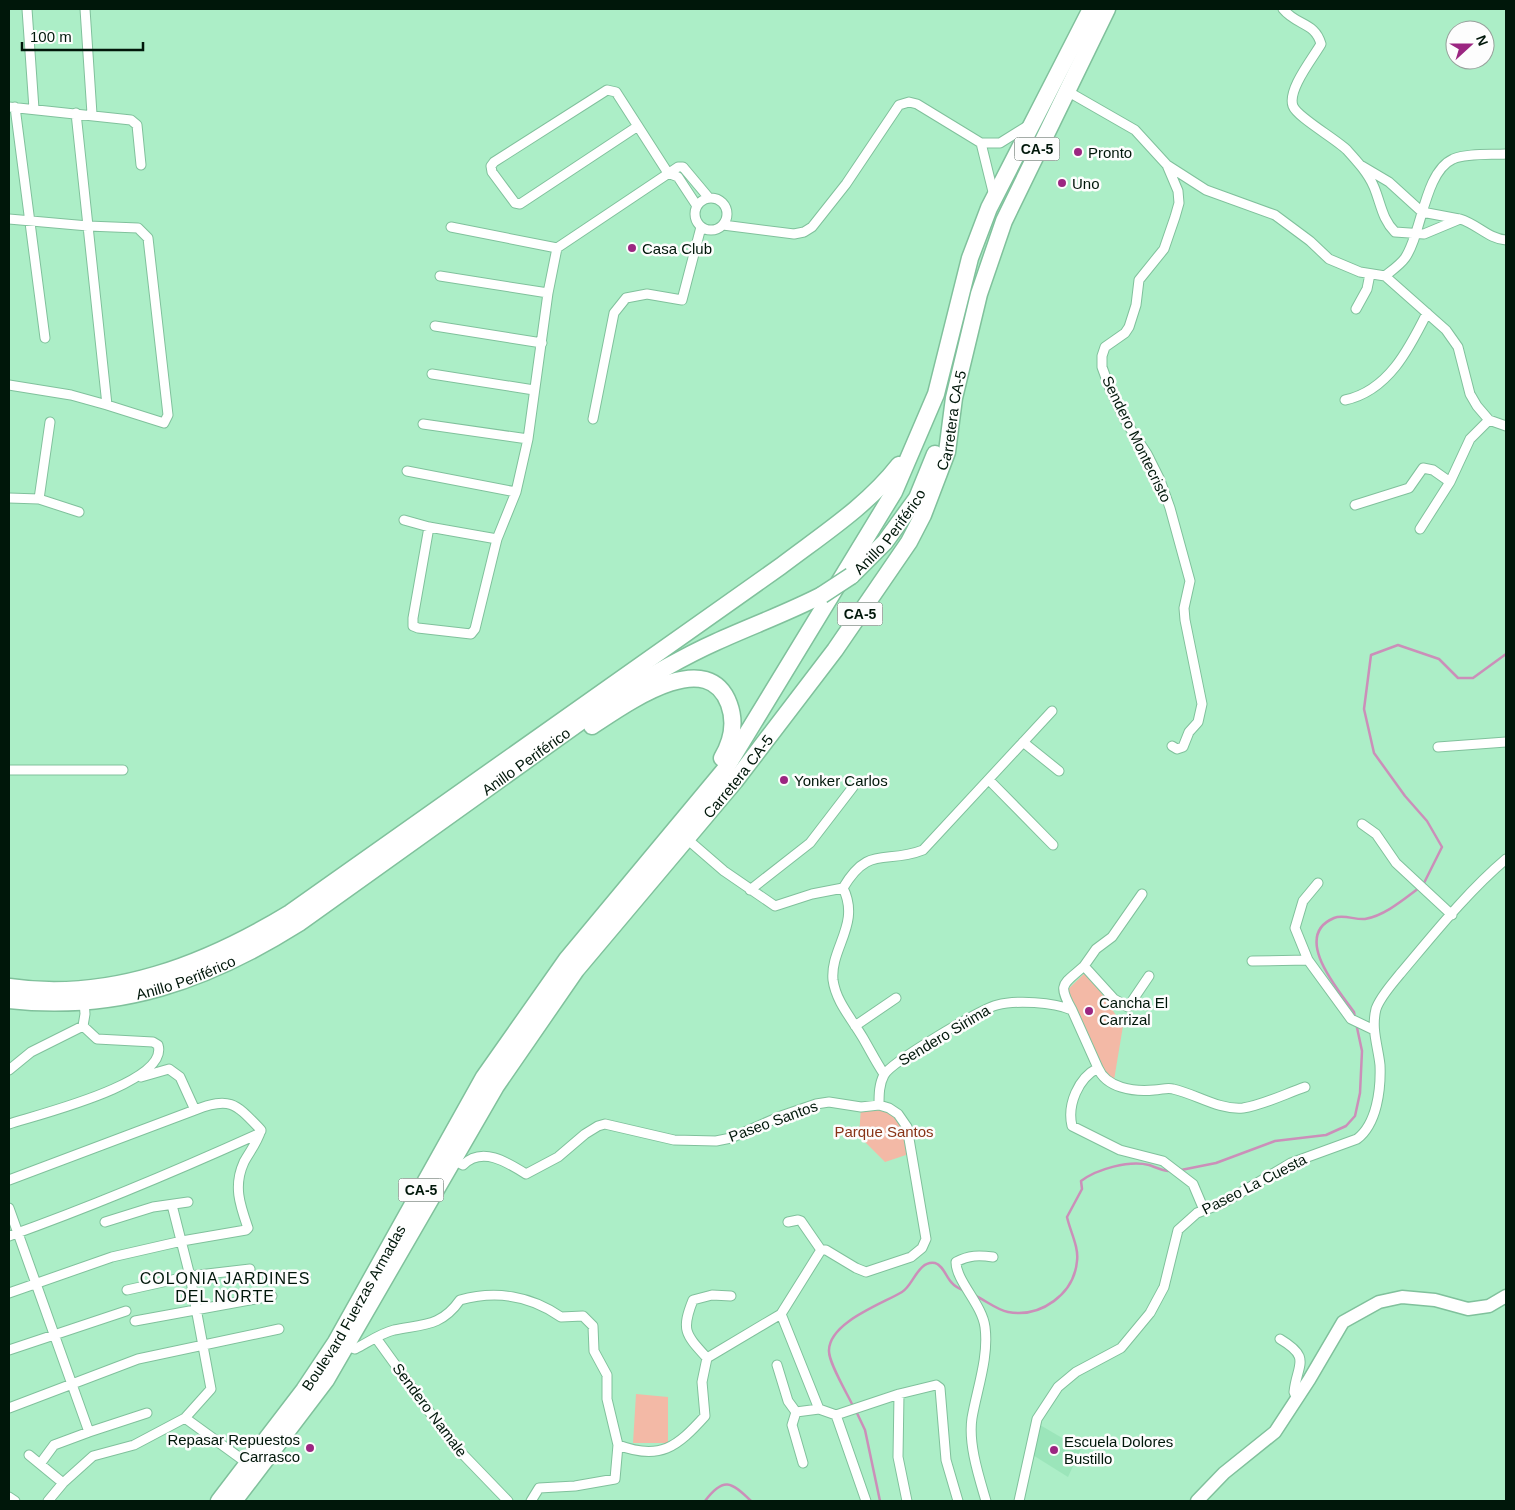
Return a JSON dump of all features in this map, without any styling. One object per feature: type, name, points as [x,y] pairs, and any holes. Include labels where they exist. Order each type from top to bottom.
[{"type":"highway","name":"Carretera CA-5","points":[[639,885],[726,768],[894,492],[936,394],[970,258],[994,196],[1091,9]]},
{"type":"highway","name":"Carretera CA-5","points":[[639,885],[687,839],[735,781],[834,650],[909,542],[923,515],[947,452],[954,398],[979,294],[1004,221],[1036,150],[1107,9]]},
{"type":"highway","name":"Anillo Periférico","points":[[9,1000],[45,1003],[84,1001],[152,991],[224,966],[258,949],[298,923],[608,702],[655,673],[716,642],[822,595],[851,576],[885,542],[917,498],[944,431],[954,398]]},
{"type":"highway","name":"Anillo Periférico","points":[[9,988],[45,990],[118,984],[189,965],[255,934],[290,913],[649,660],[850,515],[887,481],[912,449]]},
{"type":"highway","points":[[412,842],[482,800],[629,703],[673,680],[688,677],[701,679],[714,684],[729,702],[733,717],[730,742],[639,885]]},
{"type":"highway","name":"Boulevard Fuerzas Armadas","points":[[234,1501],[326,1380],[496,1086],[576,970],[639,885]]},
{"type":"highway","name":"Boulevard Fuerzas Armadas","points":[[219,1501],[304,1390],[336,1342],[484,1077],[568,959],[639,885]]},
{"type":"street","points":[[27,9],[34,109]]},
{"type":"street","points":[[85,9],[92,114]]},
{"type":"street","points":[[1283,9],[1294,21],[1319,35],[1321,44],[1292,94],[1293,106],[1301,115],[1345,148],[1362,166],[1374,186],[1386,222],[1394,232],[1417,235],[1436,230],[1460,219]]},
{"type":"street","points":[[638,126],[520,204],[515,203],[492,172],[491,166],[494,162],[607,90],[616,92],[638,126],[668,173],[678,177],[697,206]]},
{"type":"street","points":[[1067,91],[1135,130],[1167,165],[1206,190],[1275,215],[1310,241],[1329,259],[1360,272],[1384,276],[1446,330],[1458,347],[1470,394],[1489,420],[1506,426]]},
{"type":"street","points":[[724,225],[727,212],[725,206],[715,199],[709,198],[703,200],[697,206],[694,216],[701,227],[713,231],[724,225],[794,234],[812,227],[846,184],[899,105],[909,102],[917,104],[981,143],[1000,143],[1032,122]]},
{"type":"street","points":[[45,338],[30,221],[12,107],[92,114],[131,120],[137,125],[141,165]]},
{"type":"street","points":[[76,113],[107,405]]},
{"type":"street","points":[[981,143],[994,196]]},
{"type":"street","points":[[1384,276],[1404,259],[1417,235],[1422,212],[1435,178],[1446,163],[1460,157],[1506,154]]},
{"type":"street","name":"Sendero Montecristo","points":[[1167,165],[1178,191],[1179,203],[1175,217],[1164,248],[1140,280],[1136,305],[1129,327],[1125,333],[1105,347],[1102,356],[1102,367],[1110,389],[1160,480],[1190,582],[1184,608],[1185,620],[1202,704],[1198,722],[1189,732],[1183,747],[1177,748],[1172,746]]},
{"type":"street","points":[[1362,166],[1390,182],[1422,212],[1460,219],[1476,226],[1489,235],[1506,240]]},
{"type":"street","points":[[430,527],[412,618],[413,626],[471,634],[475,629],[497,538],[516,492],[528,440],[548,293],[557,248],[678,167],[683,167],[709,198]]},
{"type":"street","points":[[9,219],[138,228],[148,238],[168,415],[164,423],[71,395],[9,385]]},
{"type":"street","points":[[452,227],[557,248]]},
{"type":"street","points":[[593,419],[614,313],[626,298],[648,294],[682,300],[701,227]]},
{"type":"street","points":[[1356,309],[1367,289],[1370,274]]},
{"type":"street","points":[[440,276],[548,293]]},
{"type":"street","points":[[1344,400],[1373,388],[1399,365],[1427,313]]},
{"type":"street","points":[[435,326],[542,343]]},
{"type":"street","points":[[432,374],[534,390]]},
{"type":"street","points":[[1420,529],[1450,482],[1470,439],[1489,420]]},
{"type":"street","points":[[40,499],[50,422]]},
{"type":"street","points":[[423,424],[528,440]]},
{"type":"street","points":[[1355,505],[1409,488],[1424,468],[1433,470],[1450,482]]},
{"type":"street","points":[[407,471],[516,492]]},
{"type":"street","points":[[9,498],[40,499],[79,512]]},
{"type":"street","points":[[404,520],[430,527],[497,538]]},
{"type":"street","points":[[687,839],[750,890],[776,906],[812,894],[843,888],[848,880],[870,858],[909,855],[923,850],[1052,711]]},
{"type":"street","points":[[1023,742],[1060,770]]},
{"type":"street","points":[[1438,747],[1506,742]]},
{"type":"street","points":[[9,770],[122,770]]},
{"type":"street","points":[[989,780],[1054,845]]},
{"type":"street","points":[[750,890],[810,843],[853,787]]},
{"type":"street","points":[[1362,824],[1376,834],[1396,863],[1452,915]]},
{"type":"street","name":"Paseo La Cuesta","points":[[1019,1501],[1038,1420],[1058,1387],[1076,1372],[1120,1348],[1150,1313],[1164,1287],[1178,1230],[1197,1213],[1223,1203],[1291,1163],[1357,1139],[1365,1134],[1373,1118],[1380,1066],[1374,1030],[1377,1006],[1389,988],[1452,915],[1489,874],[1506,860]]},
{"type":"street","points":[[1318,883],[1303,901],[1295,928],[1308,960],[1351,1019],[1374,1030]]},
{"type":"street","points":[[843,888],[846,894],[848,924],[835,959],[833,979],[844,1010],[884,1074]]},
{"type":"street","points":[[1142,894],[1112,937],[1096,949],[1084,966],[1063,986],[1062,992],[1104,1079],[1115,1085],[1153,1090],[1169,1088],[1210,1103],[1243,1108],[1305,1087]]},
{"type":"street","points":[[1252,961],[1308,960]]},
{"type":"street","points":[[1084,966],[1114,999],[1128,1006],[1149,976]]},
{"type":"street","points":[[855,1026],[896,998]]},
{"type":"street","points":[[83,1026],[85,1014],[84,1001]]},
{"type":"street","name":"Sendero Sirima","points":[[879,1105],[884,1074],[900,1059],[995,1005],[1053,1003],[1072,1010]]},
{"type":"street","points":[[9,1070],[20,1059],[83,1026]]},
{"type":"street","points":[[83,1026],[97,1039],[112,1041],[135,1040],[158,1044],[160,1051],[158,1058],[135,1079]]},
{"type":"street","points":[[1098,1068],[1090,1072],[1080,1084],[1071,1106],[1072,1126],[1081,1133],[1120,1150],[1163,1162],[1192,1184],[1204,1210]]},
{"type":"street","points":[[9,1124],[101,1094],[163,1069],[175,1072],[180,1077],[195,1110]]},
{"type":"street","points":[[9,1180],[217,1102],[230,1104],[244,1112],[261,1130]]},
{"type":"street","name":"Paseo Santos","points":[[453,1160],[464,1164],[476,1156],[489,1156],[526,1174],[558,1157],[585,1134],[598,1126],[606,1124],[674,1140],[716,1141],[731,1138],[781,1116],[816,1104],[829,1102],[861,1107],[879,1105]]},
{"type":"street","points":[[788,1222],[798,1220],[821,1250],[826,1250],[866,1272],[911,1257],[922,1248],[926,1239],[910,1135],[898,1114],[889,1108],[879,1105]]},
{"type":"street","points":[[9,1236],[88,1207],[258,1134],[261,1130]]},
{"type":"street","points":[[9,1293],[112,1257],[182,1241],[246,1230],[248,1228],[238,1201],[237,1181],[261,1130]]},
{"type":"street","points":[[106,1222],[133,1212],[188,1202]]},
{"type":"street","points":[[48,1501],[63,1483],[93,1456],[147,1439],[185,1418],[210,1389],[190,1276],[172,1205]]},
{"type":"street","points":[[9,1208],[89,1432]]},
{"type":"street","points":[[618,1445],[632,1450],[654,1453],[672,1446],[690,1432],[705,1416],[702,1382],[707,1358],[781,1314],[821,1250]]},
{"type":"street","points":[[986,1501],[975,1467],[972,1421],[979,1385],[985,1327],[978,1307],[956,1271],[956,1262],[966,1257],[982,1255],[993,1257]]},
{"type":"street","points":[[127,1290],[190,1276],[250,1269]]},
{"type":"street","points":[[707,1358],[685,1331],[685,1321],[693,1300],[712,1295],[731,1296]]},
{"type":"street","points":[[135,1321],[272,1296]]},
{"type":"street","points":[[346,1346],[355,1349],[392,1330],[431,1324],[452,1310],[460,1300],[471,1296],[526,1298],[544,1305],[562,1317],[582,1316],[593,1326],[594,1351],[607,1375],[607,1398],[618,1445],[615,1478],[575,1486],[539,1488],[531,1501]]},
{"type":"street","points":[[1197,1501],[1224,1473],[1275,1432],[1343,1322],[1379,1302],[1402,1297],[1435,1300],[1468,1309],[1489,1306],[1506,1296]]},
{"type":"street","points":[[9,1350],[126,1311]]},
{"type":"street","points":[[781,1314],[819,1409]]},
{"type":"street","points":[[9,1408],[138,1358],[279,1329]]},
{"type":"street","name":"Sendero Namale","points":[[376,1338],[452,1443],[508,1501]]},
{"type":"street","points":[[1280,1339],[1297,1351],[1300,1360],[1300,1374],[1294,1392],[1297,1399]]},
{"type":"street","points":[[777,1365],[788,1401],[796,1412]]},
{"type":"street","points":[[796,1412],[819,1409],[836,1415],[900,1394],[936,1385],[940,1388],[946,1460],[958,1501]]},
{"type":"street","points":[[900,1394],[898,1457],[907,1501]]},
{"type":"street","points":[[796,1412],[792,1425],[803,1463]]},
{"type":"street","points":[[40,1464],[54,1445],[147,1413]]},
{"type":"street","points":[[836,1415],[866,1501]]},
{"type":"street","points":[[185,1418],[247,1463]]},
{"type":"street","points":[[29,1455],[63,1483]]},
{"type":"street","points":[[9,1497],[15,1501]]},
{"type":"shaded area","name":"Escuela Dolores Bustillo","points":[[1040,1425],[1081,1449],[1068,1477],[1028,1452]]},
{"type":"green space","points":[[1087,971],[1123,1026],[1114,1080],[1100,1067],[1062,995]]},
{"type":"green space","name":"Parque Santos","points":[[868,1105],[898,1114],[912,1153],[885,1162],[859,1136],[861,1107]]},
{"type":"green space","points":[[636,1394],[668,1397],[668,1443],[633,1443]]},
{"type":"waterway","points":[[1423,885],[1442,847],[1427,821],[1405,796],[1374,753],[1364,709],[1371,655],[1398,645],[1439,659],[1458,678],[1473,678],[1506,654]]},
{"type":"waterway","points":[[1355,1018],[1354,1012],[1338,991],[1322,964],[1317,950],[1317,937],[1322,926],[1338,917],[1365,919],[1379,915],[1419,888]]},
{"type":"waterway","points":[[1181,1170],[1216,1163],[1275,1141],[1326,1135],[1346,1126],[1355,1116],[1360,1093],[1362,1051],[1356,1023]]},
{"type":"waterway","points":[[974,1295],[1000,1309],[1020,1313],[1044,1307],[1054,1301],[1070,1284],[1075,1273],[1077,1250],[1067,1217],[1082,1189],[1081,1181],[1104,1169],[1123,1165],[1149,1165],[1168,1171]]},
{"type":"waterway","points":[[853,1406],[829,1355],[832,1340],[838,1331],[858,1315],[902,1292],[920,1269],[929,1263],[938,1264],[953,1284],[965,1291]]},
{"type":"waterway","points":[[856,1411],[865,1430],[880,1501]]},
{"type":"waterway","points":[[705,1501],[717,1488],[727,1484],[738,1489],[751,1501]]},
{"type":"place","name":"Pronto","points":[[1078,152]]},
{"type":"place","name":"Uno","points":[[1062,183]]},
{"type":"place","name":"Casa Club","points":[[632,248]]},
{"type":"place","name":"Yonker Carlos","points":[[784,780]]},
{"type":"place","name":"Cancha El Carrizal","points":[[1089,1011]]},
{"type":"place","name":"Repasar Repuestos Carrasco","points":[[310,1448]]},
{"type":"place","name":"Escuela Dolores Bustillo","points":[[1054,1450]]},
{"type":"district","name":"COLONIA JARDINES DEL NORTE","points":[[225,1287]]}]
